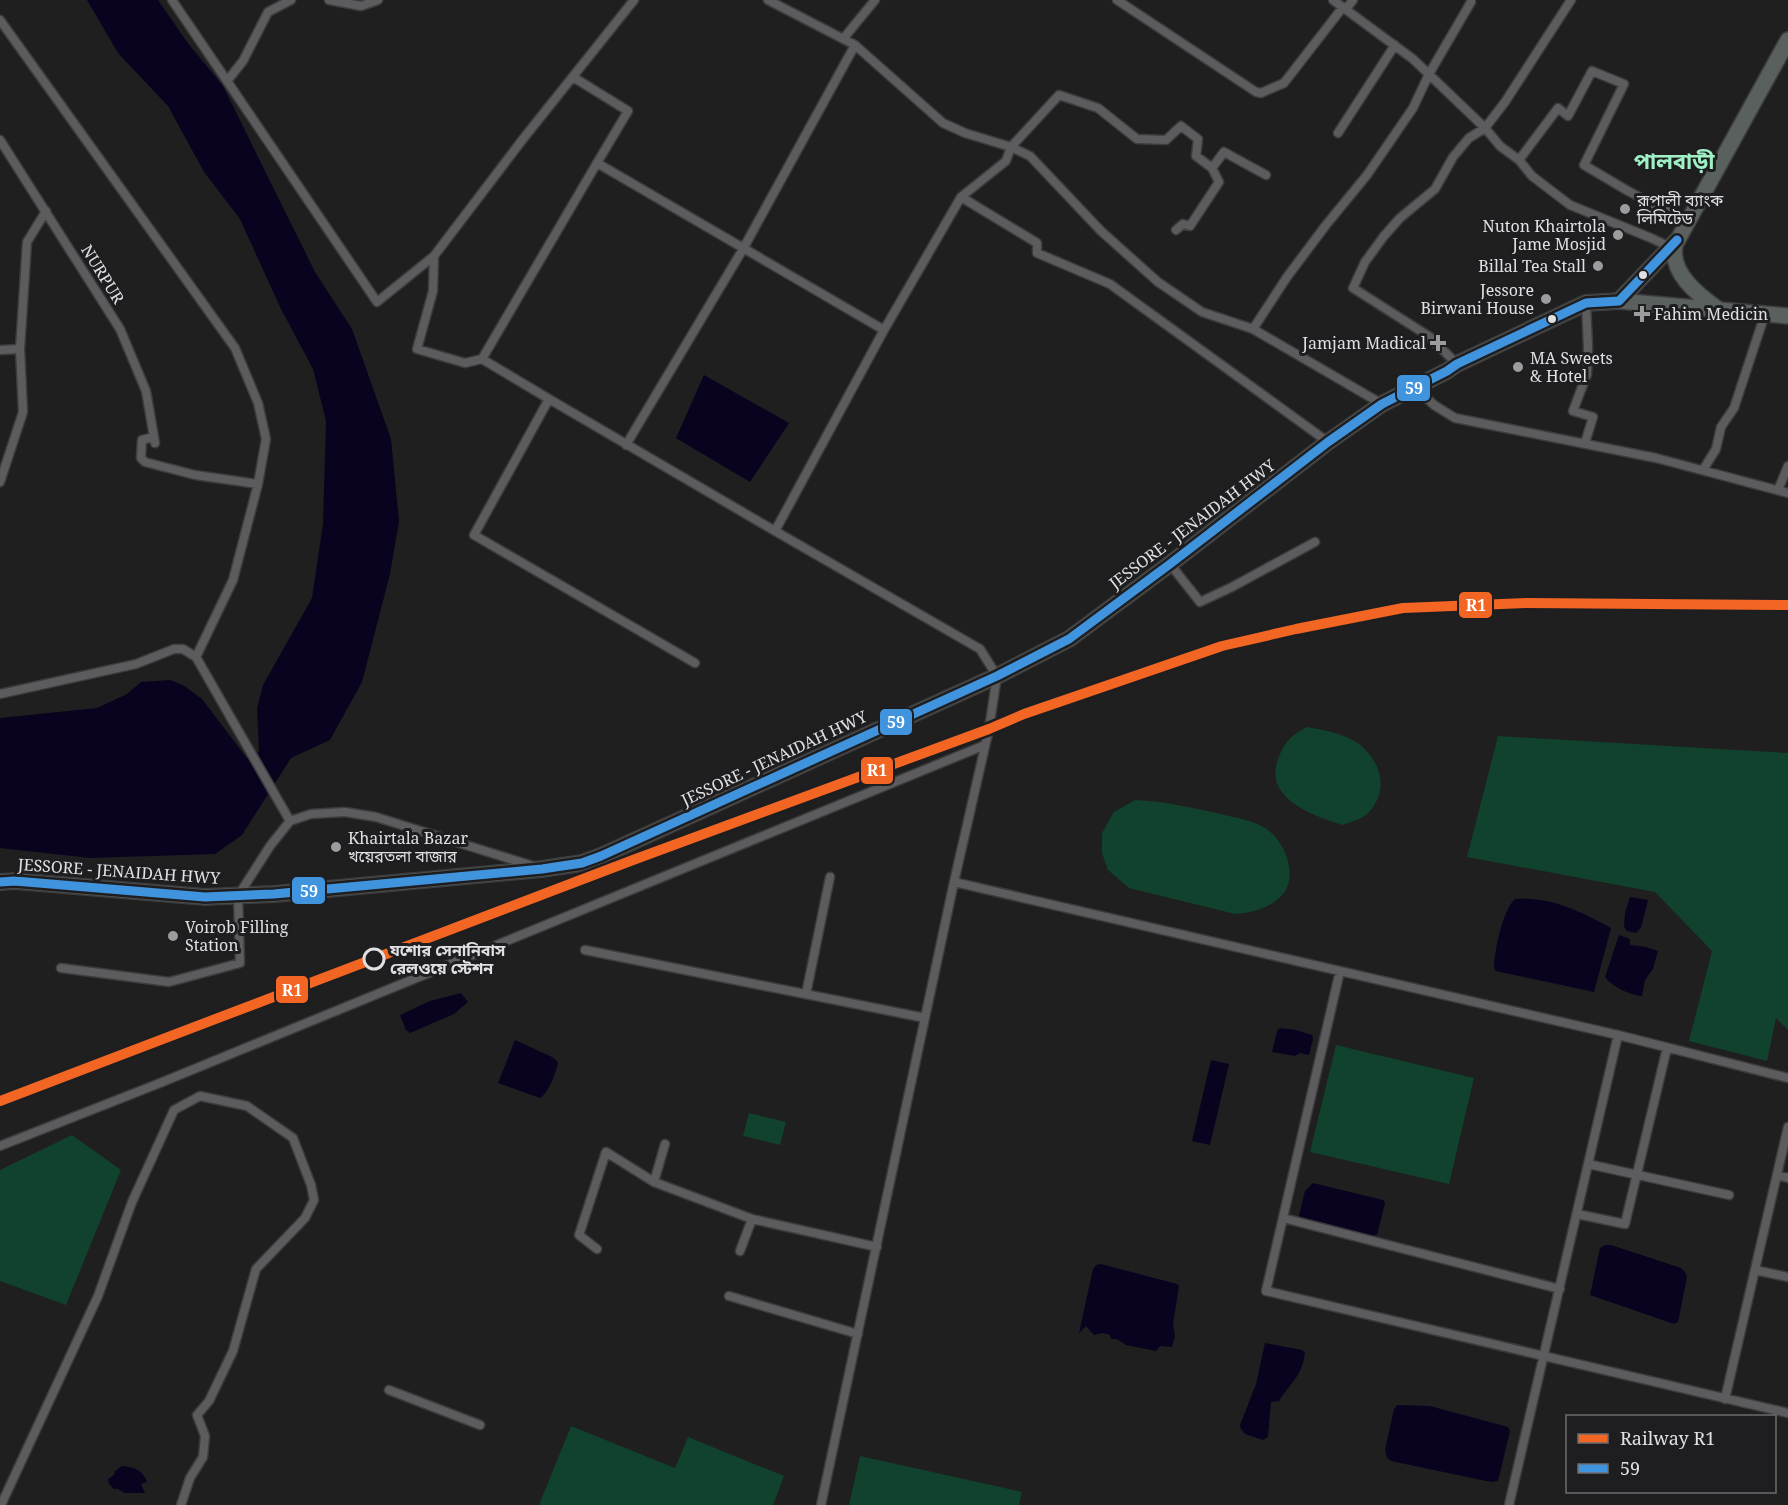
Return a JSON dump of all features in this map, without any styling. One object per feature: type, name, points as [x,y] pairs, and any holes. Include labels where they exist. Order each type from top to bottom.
[{"type":"highway","points":[[1619,301],[1673,244],[1788,40]]},
{"type":"highway","points":[[1673,244],[1674,256],[1680,272],[1695,292],[1718,309]]},
{"type":"highway","name":"JESSORE - JENAIDAH HWY","points":[[0,882],[15,881],[205,897],[238,896],[542,869],[582,863],[609,853],[997,676],[1069,639],[1328,442],[1382,404],[1457,364],[1586,303],[1619,301],[1788,316]]},
{"type":"street","points":[[172,0],[377,302],[434,256],[523,139],[634,0]]},
{"type":"street","points":[[227,81],[243,61],[268,12],[291,0]]},
{"type":"street","points":[[329,0],[361,6],[378,0]]},
{"type":"street","points":[[768,0],[855,45],[943,123],[965,134],[1011,147],[1030,156],[1101,231],[1158,282],[1202,312],[1253,329],[1382,404]]},
{"type":"street","points":[[843,39],[875,0]]},
{"type":"street","points":[[1117,0],[1256,92],[1261,93],[1284,83],[1344,8],[1353,0]]},
{"type":"street","points":[[1334,0],[1413,59],[1485,128],[1500,146],[1519,160],[1532,176],[1570,205],[1651,238],[1673,244]]},
{"type":"street","points":[[1457,364],[1430,337],[1353,288],[1365,262],[1383,236],[1400,218],[1435,189],[1447,167],[1469,138],[1485,128],[1505,102],[1571,0]]},
{"type":"street","points":[[1253,329],[1287,277],[1367,175],[1413,108],[1429,74],[1471,2]]},
{"type":"street","points":[[0,20],[235,348],[258,403],[266,439],[258,484],[233,580],[196,657]]},
{"type":"street","points":[[626,445],[743,249],[855,45]]},
{"type":"street","points":[[1338,133],[1395,45]]},
{"type":"street","points":[[1519,160],[1558,108],[1568,116],[1592,71],[1624,84],[1584,165],[1687,222]]},
{"type":"street","points":[[482,359],[628,111],[573,77]]},
{"type":"street","points":[[775,531],[884,330],[961,197],[1006,161],[1011,147],[1059,95],[1098,108],[1137,139],[1166,140],[1181,126],[1198,139],[1196,156],[1212,168],[1219,182],[1190,226],[1183,224],[1176,230]]},
{"type":"street","name":"NURPUR","points":[[0,140],[120,329],[146,391],[154,440],[142,440],[141,458],[145,462],[195,475],[258,484]]},
{"type":"street","points":[[1212,168],[1224,152],[1266,175]]},
{"type":"street","points":[[597,163],[884,330]]},
{"type":"street","points":[[961,197],[1037,243],[1037,253],[1110,284],[1328,442]]},
{"type":"street","points":[[0,482],[23,412],[20,350],[27,242],[46,211]]},
{"type":"street","points":[[434,256],[434,291],[417,349],[465,363],[482,359],[626,445],[980,648],[997,676],[985,745],[821,1505]]},
{"type":"street","points":[[1585,443],[1593,417],[1573,411],[1587,374],[1586,303]]},
{"type":"street","points":[[1703,471],[1716,449],[1721,427],[1734,408],[1765,314]]},
{"type":"street","points":[[0,350],[20,350]]},
{"type":"street","points":[[1415,387],[1434,405],[1455,418],[1585,443],[1788,493]]},
{"type":"street","points":[[549,399],[474,535],[694,663]]},
{"type":"street","points":[[1778,490],[1788,466]]},
{"type":"street","points":[[1170,564],[1200,602],[1315,542]]},
{"type":"street","points":[[0,694],[136,664],[174,649],[183,649],[196,657],[290,821]]},
{"type":"street","points":[[0,1146],[160,1083],[985,745]]},
{"type":"street","points":[[61,968],[169,982],[240,963],[238,896],[270,846],[290,821],[311,814],[329,812],[376,817],[542,869]]},
{"type":"street","points":[[806,994],[830,877]]},
{"type":"street","points":[[954,882],[1618,1035],[1788,1078]]},
{"type":"street","points":[[585,950],[925,1018]]},
{"type":"street","points":[[1340,971],[1266,1291],[1788,1413]]},
{"type":"street","points":[[1509,1505],[1618,1035]]},
{"type":"street","points":[[1577,1214],[1625,1224],[1667,1047]]},
{"type":"street","points":[[1,1505],[98,1296],[132,1202],[174,1110],[200,1096],[247,1106],[293,1138],[311,1185],[314,1200],[305,1218],[256,1269],[233,1351],[208,1401],[197,1415],[205,1436],[203,1457],[190,1478],[181,1505]]},
{"type":"street","points":[[1725,1399],[1788,1127]]},
{"type":"street","points":[[654,1182],[665,1144]]},
{"type":"street","points":[[597,1249],[579,1235],[606,1152],[654,1182],[752,1219],[877,1247]]},
{"type":"street","points":[[1588,1164],[1729,1195]]},
{"type":"street","points":[[1778,1175],[1788,1178]]},
{"type":"street","points":[[1283,1218],[1560,1289]]},
{"type":"street","points":[[740,1251],[752,1219]]},
{"type":"street","points":[[1755,1270],[1788,1277]]},
{"type":"street","points":[[729,1296],[858,1334]]},
{"type":"street","points":[[389,1390],[480,1425]]},
{"type":"green space","points":[[1307,727],[1332,732],[1356,742],[1376,765],[1380,775],[1379,794],[1375,804],[1363,817],[1343,825],[1305,810],[1283,794],[1277,784],[1275,771],[1279,757],[1290,739]]},
{"type":"green space","points":[[1498,736],[1788,753],[1788,1030],[1776,1018],[1767,1061],[1689,1041],[1712,951],[1655,892],[1467,857]]},
{"type":"green space","points":[[1135,800],[1200,809],[1244,819],[1265,828],[1278,840],[1287,858],[1290,876],[1284,893],[1261,909],[1235,914],[1129,888],[1108,870],[1102,853],[1102,833],[1114,812]]},
{"type":"green space","points":[[1336,1045],[1474,1078],[1449,1184],[1310,1152]]},
{"type":"green space","points":[[749,1113],[786,1122],[780,1145],[743,1136]]},
{"type":"green space","points":[[72,1135],[121,1170],[66,1305],[0,1281],[0,1170]]},
{"type":"green space","points":[[571,1426],[675,1468],[688,1437],[784,1476],[773,1505],[539,1505]]},
{"type":"green space","points":[[860,1456],[1022,1492],[1019,1505],[849,1505]]},
{"type":"shaded area","points":[[87,0],[158,0],[187,42],[223,86],[315,272],[352,329],[391,439],[399,521],[390,574],[362,682],[330,740],[291,758],[242,835],[215,854],[90,858],[0,848],[0,718],[97,708],[127,694],[141,682],[170,680],[183,685],[202,699],[246,757],[256,756],[259,751],[257,708],[263,685],[312,598],[323,524],[326,421],[313,369],[280,307],[240,219],[204,172],[168,106],[118,53]]},
{"type":"shaded area","points":[[704,375],[789,423],[750,482],[676,438]]},
{"type":"shaded area","points":[[1630,897],[1648,900],[1641,928],[1636,933],[1627,931],[1624,927]]},
{"type":"shaded area","points":[[1515,899],[1542,900],[1565,906],[1611,928],[1594,992],[1496,971],[1494,961],[1497,942],[1507,912]]},
{"type":"shaded area","points":[[1619,935],[1630,939],[1630,945],[1658,951],[1653,969],[1645,980],[1642,996],[1622,990],[1605,977]]},
{"type":"shaded area","points":[[461,993],[468,1002],[454,1014],[410,1033],[406,1030],[400,1015],[430,1001]]},
{"type":"shaded area","points":[[1280,1028],[1312,1035],[1309,1055],[1300,1053],[1295,1056],[1272,1052],[1277,1031]]},
{"type":"shaded area","points":[[515,1040],[558,1062],[552,1082],[540,1098],[498,1083]]},
{"type":"shaded area","points":[[1211,1060],[1229,1064],[1210,1145],[1192,1141]]},
{"type":"shaded area","points":[[1313,1183],[1383,1200],[1385,1203],[1377,1235],[1369,1236],[1301,1219],[1299,1216],[1305,1191]]},
{"type":"shaded area","points":[[1605,1245],[1681,1268],[1685,1272],[1687,1277],[1678,1322],[1674,1324],[1590,1295],[1600,1248]]},
{"type":"shaded area","points":[[1101,1264],[1179,1286],[1172,1347],[1160,1346],[1156,1351],[1126,1345],[1117,1339],[1111,1339],[1110,1335],[1102,1333],[1094,1335],[1086,1326],[1079,1333],[1093,1269],[1096,1265]]},
{"type":"shaded area","points":[[1265,1343],[1302,1350],[1305,1353],[1295,1379],[1279,1401],[1271,1402],[1268,1437],[1263,1440],[1245,1434],[1240,1425],[1256,1384]]},
{"type":"shaded area","points":[[1397,1405],[1430,1406],[1508,1427],[1510,1431],[1498,1481],[1491,1482],[1391,1461],[1387,1458],[1385,1450],[1394,1409]]},
{"type":"shaded area","points":[[122,1466],[134,1468],[143,1475],[147,1482],[141,1484],[145,1493],[125,1493],[114,1489],[109,1484],[108,1479]]},
{"type":"rail line","name":"R1","points":[[0,1101],[1024,714],[1222,646],[1403,608],[1526,603],[1788,605]]},
{"type":"transit line","name":"59","points":[[0,882],[15,881],[205,897],[274,894],[542,869],[582,863],[601,856],[997,676],[1069,639],[1328,442],[1382,404],[1457,364],[1586,303],[1619,301],[1677,240]]},
{"type":"place","name":"রূপালী ব্যাংক লিমিটেড","points":[[1625,209]]},
{"type":"place","name":"Nuton Khairtola Jame Mosjid","points":[[1618,235]]},
{"type":"place","name":"Billal Tea Stall","points":[[1598,266]]},
{"type":"place","name":"Jessore Birwani House","points":[[1546,299]]},
{"type":"place","name":"Fahim Medicin","points":[[1642,314]]},
{"type":"place","name":"Jamjam Madical","points":[[1438,343]]},
{"type":"place","name":"MA Sweets & Hotel","points":[[1518,367]]},
{"type":"place","name":"Khairtala Bazar খয়েরতলা বাজার","points":[[336,847]]},
{"type":"place","name":"Voirob Filling Station","points":[[173,936]]},
{"type":"place","name":"যশোর সেনানিবাস রেলওয়ে স্টেশন","points":[[374,959]]},
{"type":"district","name":"পালবাড়ী","points":[[1674,161]]}]
